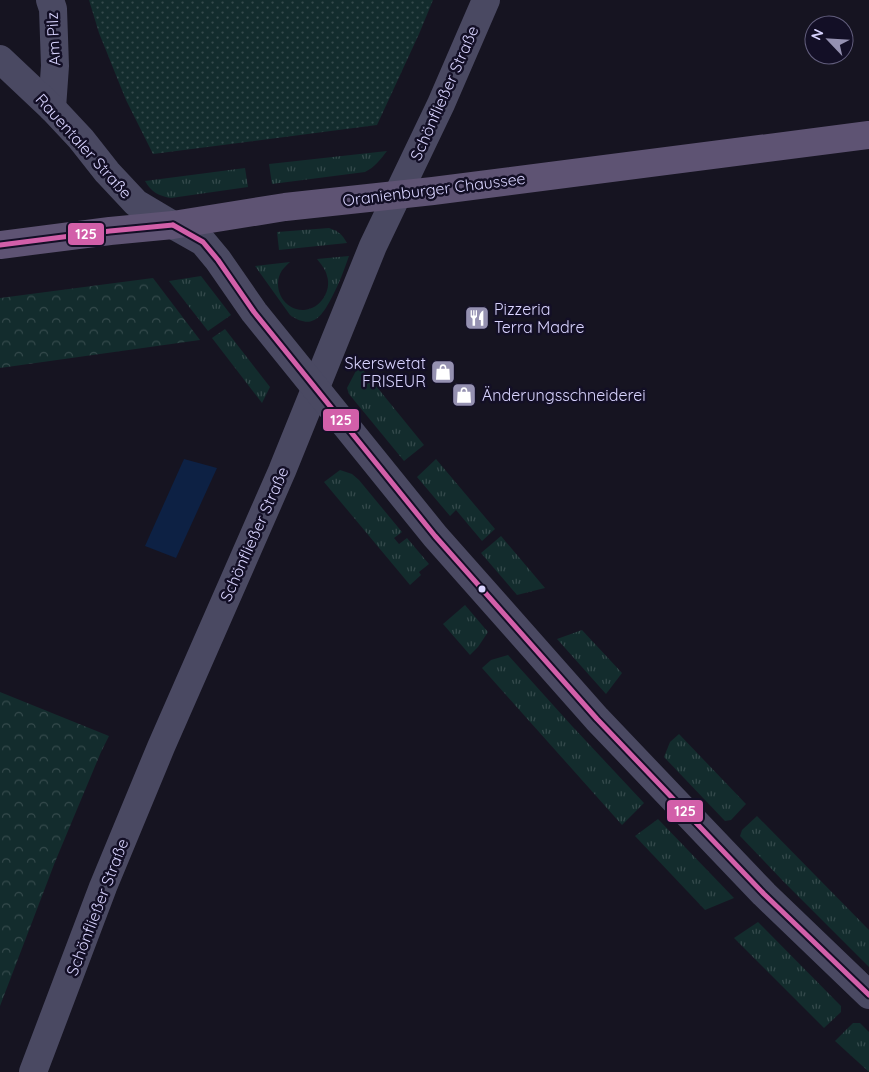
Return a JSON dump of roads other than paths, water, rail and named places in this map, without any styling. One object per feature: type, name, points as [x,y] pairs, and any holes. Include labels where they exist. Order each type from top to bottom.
[{"type":"main road","name":"Oranienburger Chaussee","points":[[0,245],[174,225],[285,207],[869,135]]},
{"type":"street","name":"Am Pilz","points":[[50,0],[53,9],[55,66],[52,108]]},
{"type":"street","name":"Schönfließer Straße","points":[[33,1072],[103,887],[161,747],[282,471],[373,246],[441,104],[486,0]]},
{"type":"street","name":"Rauentaler Straße","points":[[0,59],[52,108],[81,139],[106,172],[136,203],[203,242],[218,260],[254,312],[435,536],[596,719],[764,894],[869,995]]},
{"type":"water","points":[[184,459],[217,468],[176,558],[145,546]]},
{"type":"place","name":"Pizzeria Terra Madre","points":[[477,318]]},
{"type":"place","name":"Skerswetat FRISEUR","points":[[443,372]]},
{"type":"place","name":"Änderungsschneiderei","points":[[464,395]]}]
